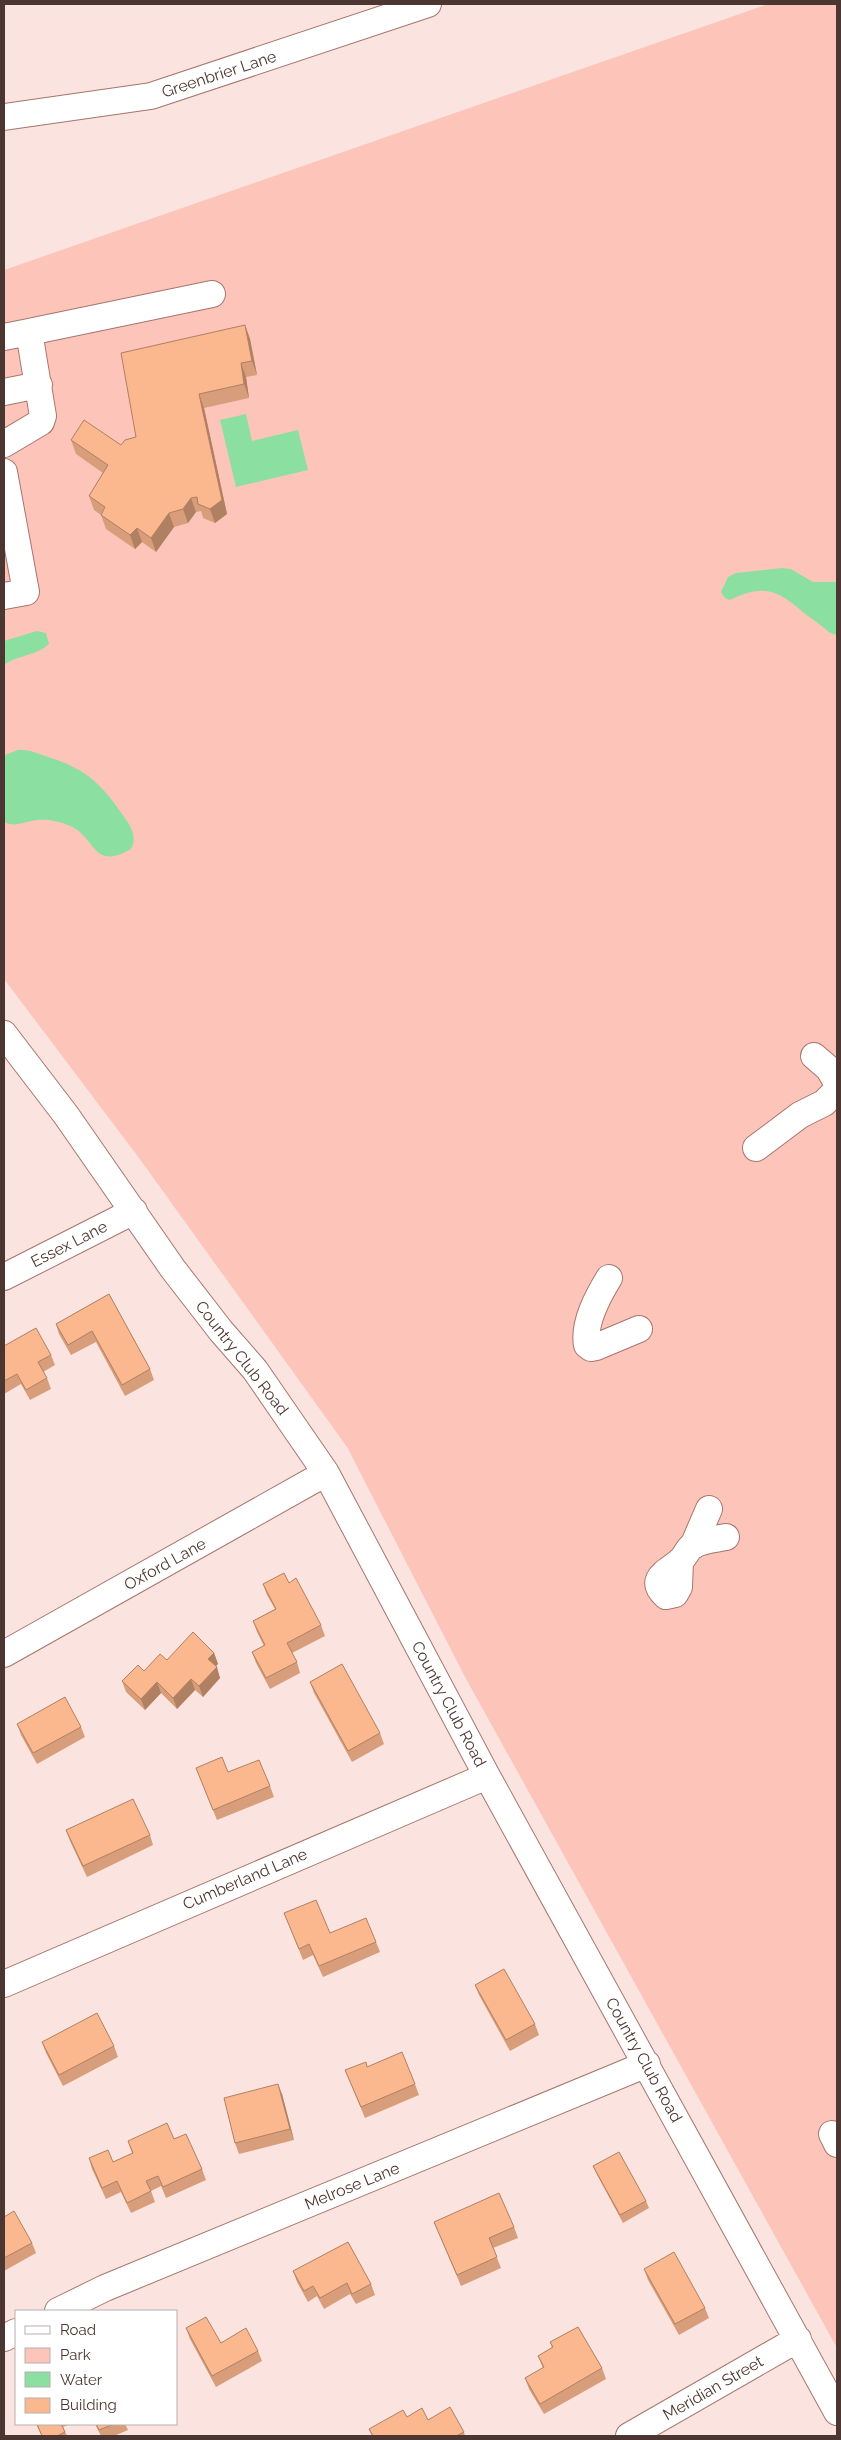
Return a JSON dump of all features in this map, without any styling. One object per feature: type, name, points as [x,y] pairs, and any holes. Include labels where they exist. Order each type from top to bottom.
[{"type":"street","name":"Greenbrier Lane","points":[[4,117],[151,96],[415,6]]},
{"type":"street","points":[[4,336],[212,294]]},
{"type":"street","points":[[4,444],[41,422],[43,416],[29,332]]},
{"type":"street","points":[[4,392],[39,385]]},
{"type":"street","points":[[4,596],[26,592],[10,539],[5,481]]},
{"type":"street","name":"Country Club Road","points":[[4,1034],[66,1115],[173,1269],[221,1331],[255,1370],[326,1473],[487,1776],[837,2412]]},
{"type":"street","points":[[814,1056],[828,1069],[837,1083]]},
{"type":"street","points":[[756,1148],[800,1116],[824,1103],[837,1090]]},
{"type":"street","name":"Essex Lane","points":[[4,1277],[134,1211]]},
{"type":"street","points":[[609,1278],[597,1297],[588,1325],[587,1345],[591,1348],[596,1347],[639,1329]]},
{"type":"street","name":"Oxford Lane","points":[[4,1654],[326,1473]]},
{"type":"street","points":[[709,1508],[687,1553],[726,1537]]},
{"type":"street","name":"Cumberland Lane","points":[[4,1984],[487,1776]]},
{"type":"street","name":"Melrose Lane","points":[[60,2310],[105,2288],[647,2064]]},
{"type":"street","name":"Meridian Street","points":[[629,2436],[798,2339]]},
{"type":"green space","points":[[768,4],[837,4],[837,2348],[465,1677],[347,1447],[139,1158],[4,979],[4,270]]},
{"type":"water","points":[[246,414],[252,441],[298,430],[308,470],[236,487],[220,420]]},
{"type":"water","points":[[782,568],[791,569],[813,582],[837,582],[837,635],[830,633],[789,601],[772,592],[754,592],[730,600],[725,598],[721,592],[728,577],[736,573]]},
{"type":"water","points":[[37,631],[46,633],[49,644],[38,651],[4,665],[4,641]]},
{"type":"water","points":[[18,750],[29,751],[61,761],[82,772],[99,785],[130,826],[134,840],[131,849],[118,855],[108,856],[95,850],[77,830],[68,825],[45,820],[16,824],[4,822],[4,757]]},
{"type":"building","points":[[245,325],[252,361],[241,363],[244,384],[199,394],[222,500],[210,509],[198,504],[197,497],[191,498],[183,509],[169,513],[151,538],[137,528],[130,535],[101,515],[105,507],[89,496],[108,465],[71,440],[84,420],[121,445],[125,440],[136,437],[121,353]]},
{"type":"building","points":[[109,1294],[150,1369],[122,1385],[92,1331],[68,1345],[56,1324]]},
{"type":"building","points":[[36,1328],[51,1355],[38,1362],[47,1378],[26,1390],[17,1374],[4,1381],[4,1346]]},
{"type":"building","points":[[284,1573],[289,1583],[296,1578],[321,1625],[287,1643],[297,1662],[266,1678],[252,1652],[265,1645],[253,1621],[276,1609],[263,1584]]},
{"type":"building","points":[[193,1632],[214,1653],[208,1659],[217,1667],[199,1686],[191,1679],[173,1698],[157,1682],[141,1699],[122,1681],[138,1665],[144,1671],[160,1654],[167,1660]]},
{"type":"building","points":[[342,1664],[380,1733],[348,1751],[310,1682]]},
{"type":"building","points":[[65,1697],[81,1727],[33,1753],[17,1724]]},
{"type":"building","points":[[222,1757],[228,1772],[259,1760],[270,1786],[213,1810],[196,1768]]},
{"type":"building","points":[[133,1799],[150,1835],[83,1866],[66,1830]]},
{"type":"building","points":[[316,1900],[330,1933],[366,1918],[376,1942],[319,1966],[309,1944],[299,1949],[284,1913]]},
{"type":"building","points":[[504,1969],[535,2024],[506,2040],[475,1985]]},
{"type":"building","points":[[97,2013],[114,2046],[59,2075],[42,2042]]},
{"type":"building","points":[[402,2052],[415,2084],[361,2107],[345,2070],[366,2062],[367,2067]]},
{"type":"building","points":[[278,2084],[290,2129],[235,2143],[224,2098]]},
{"type":"building","points":[[167,2123],[174,2139],[186,2134],[202,2169],[163,2187],[158,2176],[146,2181],[151,2191],[127,2203],[117,2181],[102,2188],[89,2158],[108,2150],[113,2162],[133,2153],[128,2141]]},
{"type":"building","points":[[619,2152],[646,2201],[620,2215],[593,2166]]},
{"type":"building","points":[[499,2193],[514,2227],[489,2238],[497,2257],[457,2275],[434,2222]]},
{"type":"building","points":[[14,2211],[32,2243],[4,2258],[4,2217]]},
{"type":"building","points":[[348,2242],[371,2284],[352,2294],[347,2283],[320,2298],[313,2286],[304,2291],[293,2271]]},
{"type":"building","points":[[674,2252],[705,2308],[675,2324],[644,2269]]},
{"type":"building","points":[[206,2317],[221,2343],[246,2328],[258,2351],[212,2376],[186,2328]]},
{"type":"building","points":[[578,2327],[602,2368],[540,2404],[525,2378],[544,2367],[538,2356],[553,2347],[550,2342]]},
{"type":"building","points":[[450,2407],[464,2432],[456,2436],[373,2436],[369,2429],[403,2410],[407,2417],[422,2408],[428,2420]]},
{"type":"building","points":[[37,2425],[62,2425],[65,2432],[57,2436],[42,2436]]},
{"type":"building","points":[[96,2425],[112,2425],[99,2430]]}]
